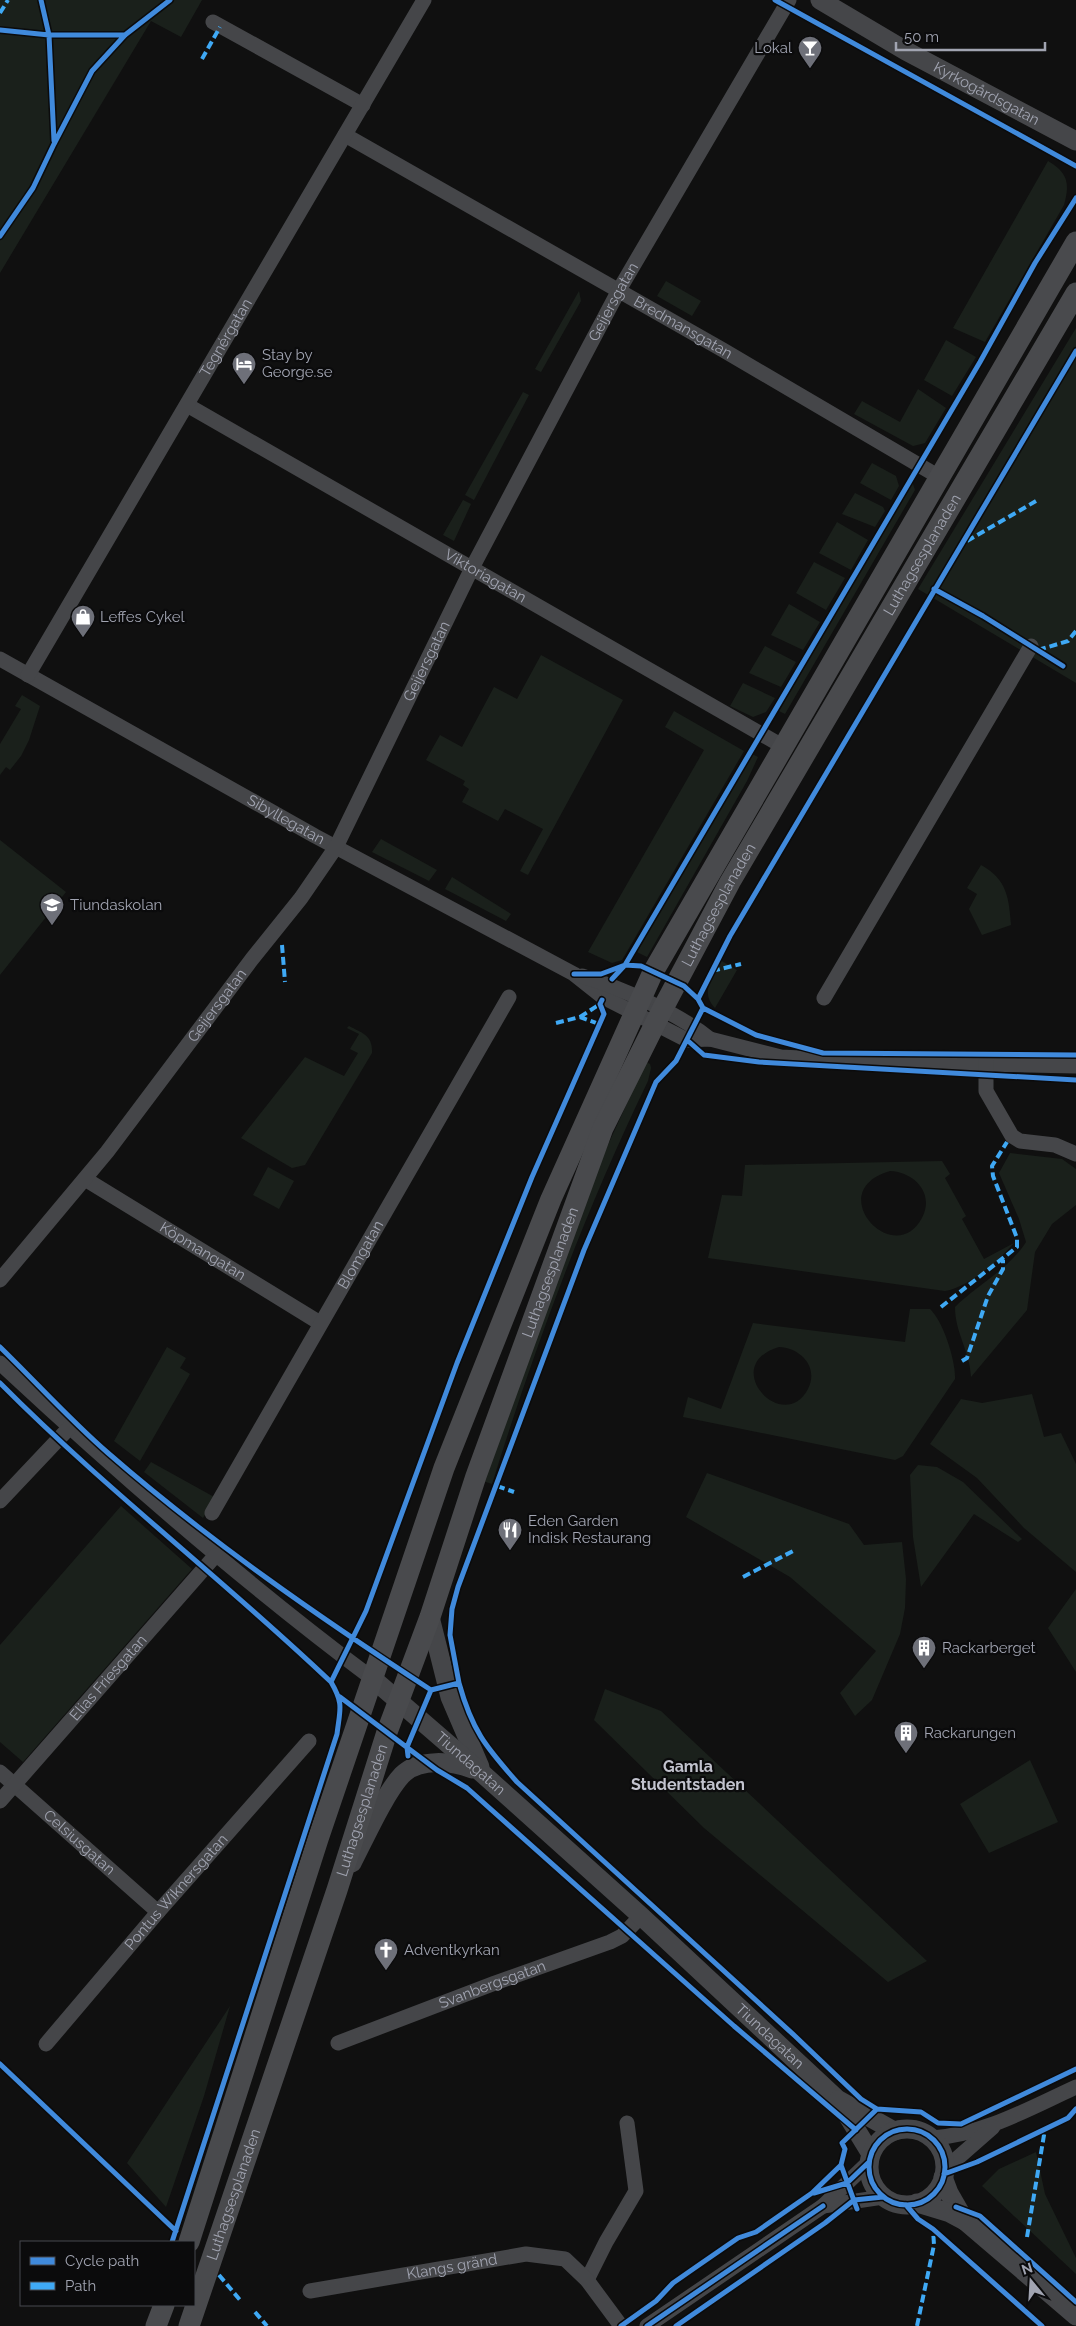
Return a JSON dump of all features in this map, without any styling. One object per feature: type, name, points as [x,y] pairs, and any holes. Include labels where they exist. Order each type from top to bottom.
[{"type":"main road","name":"Luthagsesplanaden","points":[[189,2241],[318,1839],[444,1468],[551,1199],[653,972],[941,478],[1076,242]]},
{"type":"main road","name":"Luthagsesplanaden","points":[[189,2326],[337,1890],[398,1702],[430,1617],[476,1476],[603,1128],[658,1017],[730,882],[1076,293]]},
{"type":"main road","points":[[156,2326],[164,2306]]},
{"type":"street","name":"Tegnérgatan","points":[[28,676],[424,0]]},
{"type":"street","name":"Geijersgatan","points":[[0,1280],[85,1179],[252,959],[301,898],[336,847],[472,568],[618,290],[789,0]]},
{"type":"street","name":"Kyrkogårdsgatan","points":[[820,0],[906,51],[1076,141]]},
{"type":"street","points":[[213,22],[363,105]]},
{"type":"street","name":"Bredmansgatan","points":[[345,135],[618,290],[941,478]]},
{"type":"street","name":"Viktoriagatan","points":[[187,405],[784,746]]},
{"type":"street","points":[[824,998],[1031,646]]},
{"type":"street","name":"Sibyllegatan","points":[[0,659],[336,847],[574,974],[609,984],[637,1006],[658,1017],[687,1040],[710,1039],[781,1057],[878,1062],[986,1062],[1076,1066]]},
{"type":"street","name":"Blomgatan","points":[[212,1513],[508,997]]},
{"type":"street","points":[[986,1062],[986,1091],[1012,1136],[1020,1141],[1055,1145],[1076,1154]]},
{"type":"street","name":"Köpmangatan","points":[[85,1179],[320,1323]]},
{"type":"street","name":"Tiundagatan","points":[[0,1363],[69,1428],[215,1556],[373,1679],[484,1775],[641,1916],[837,2099],[894,2131]]},
{"type":"street","points":[[0,1501],[69,1428]]},
{"type":"street","name":"Elias Friesgatan","points":[[0,1800],[215,1556]]},
{"type":"street","points":[[430,1617],[450,1697],[484,1775]]},
{"type":"street","name":"Pontus Wiknersgatan","points":[[46,2044],[158,1912],[309,1741]]},
{"type":"street","points":[[337,1890],[385,1802],[403,1774],[429,1764],[442,1762],[465,1766],[484,1775]]},
{"type":"street","name":"Celsiusgatan","points":[[0,1772],[158,1912]]},
{"type":"street","name":"Svanbergsgatan","points":[[338,2043],[495,1983],[610,1942],[622,1936],[641,1916]]},
{"type":"street","points":[[647,2326],[823,2206],[870,2158],[880,2140],[894,2131],[914,2130],[932,2138],[965,2134],[1000,2122],[1076,2087]]},
{"type":"street","name":"Tiundagatan","points":[[837,2099],[870,2158]]},
{"type":"street","points":[[917,2204],[935,2192],[944,2174],[1000,2122]]},
{"type":"street","points":[[587,2280],[606,2242],[636,2191],[627,2124]]},
{"type":"street","points":[[932,2138],[941,2152],[949,2193],[965,2221]]},
{"type":"street","points":[[870,2158],[869,2173],[874,2188],[883,2197],[895,2203],[917,2204],[950,2213],[965,2221],[1076,2316]]},
{"type":"street","points":[[823,2206],[883,2197]]},
{"type":"street","name":"Klangs gränd","points":[[310,2291],[526,2254],[565,2259],[587,2280],[621,2326]]},
{"type":"shaded area","points":[[0,0],[202,0],[181,37],[151,21],[0,273]]},
{"type":"shaded area","points":[[1048,161],[1060,170],[1066,179],[1067,191],[1064,205],[985,342],[953,328]]},
{"type":"shaded area","points":[[666,281],[701,301],[692,316],[657,296]]},
{"type":"shaded area","points":[[579,291],[581,301],[541,372],[535,369]]},
{"type":"shaded area","points":[[1076,328],[1076,683],[918,589]]},
{"type":"shaded area","points":[[946,340],[976,357],[952,396],[924,380]]},
{"type":"shaded area","points":[[918,389],[946,408],[925,443],[913,446],[854,414],[862,401],[900,422]]},
{"type":"shaded area","points":[[523,392],[529,395],[474,500],[465,495]]},
{"type":"shaded area","points":[[872,463],[896,476],[899,486],[891,500],[860,483]]},
{"type":"shaded area","points":[[912,481],[915,490],[785,714],[779,711]]},
{"type":"shaded area","points":[[855,493],[883,507],[885,511],[875,527],[842,514]]},
{"type":"shaded area","points":[[463,500],[471,504],[454,541],[443,535]]},
{"type":"shaded area","points":[[837,522],[868,540],[851,570],[819,553]]},
{"type":"shaded area","points":[[814,562],[845,578],[826,610],[796,593]]},
{"type":"shaded area","points":[[789,604],[820,622],[803,650],[771,635]]},
{"type":"shaded area","points":[[765,646],[796,662],[781,687],[749,673]]},
{"type":"shaded area","points":[[541,655],[623,700],[528,875],[520,871],[543,829],[505,809],[498,821],[462,802],[469,789],[463,785],[465,781],[426,760],[440,735],[462,747],[494,687],[517,699]]},
{"type":"shaded area","points":[[743,683],[775,698],[766,712],[753,717],[730,706]]},
{"type":"shaded area","points":[[22,695],[40,706],[29,740],[21,756],[10,770],[6,767],[0,775],[0,744],[21,709],[15,706]]},
{"type":"shaded area","points":[[674,711],[744,751],[622,960],[612,963],[588,952],[704,750],[665,727]]},
{"type":"shaded area","points":[[752,754],[758,757],[747,781],[647,957],[637,952]]},
{"type":"shaded area","points":[[381,839],[437,870],[429,881],[372,852]]},
{"type":"shaded area","points":[[0,840],[66,892],[0,975]]},
{"type":"shaded area","points":[[981,865],[996,876],[1005,890],[1011,925],[982,935],[969,909],[977,894],[967,888]]},
{"type":"shaded area","points":[[452,877],[511,914],[506,921],[445,889]]},
{"type":"shaded area","points":[[720,960],[737,970],[715,1008],[708,997],[708,991],[711,979]]},
{"type":"shaded area","points":[[349,1026],[369,1038],[372,1053],[305,1165],[292,1168],[241,1138],[305,1057],[344,1076],[358,1053],[350,1049],[359,1034],[347,1028]]},
{"type":"shaded area","points":[[646,1062],[650,1064],[651,1068],[648,1081],[603,1179],[562,1280],[508,1432],[492,1484],[483,1481],[601,1160]]},
{"type":"shaded area","points":[[1010,1153],[1062,1159],[1076,1169],[1076,1205],[1052,1224],[1035,1252],[1027,1310],[971,1377],[968,1359],[957,1325],[955,1307],[1002,1269],[1026,1242],[1019,1219],[999,1173]]},
{"type":"shaded area","points":[[942,1161],[950,1174],[945,1178],[966,1216],[962,1219],[984,1259],[1014,1243],[1000,1258],[973,1279],[954,1289],[945,1291],[708,1258],[722,1195],[742,1196],[745,1165]],"holes":[[[890,1171],[907,1175],[920,1186],[926,1200],[922,1218],[910,1232],[895,1235],[881,1231],[870,1222],[862,1208],[862,1194],[870,1181]]]},
{"type":"shaded area","points":[[268,1167],[294,1181],[279,1209],[253,1195]]},
{"type":"shaded area","points":[[910,1309],[930,1309],[940,1322],[948,1342],[955,1379],[903,1456],[895,1460],[683,1417],[688,1397],[721,1409],[753,1323],[905,1342]],"holes":[[[779,1347],[787,1348],[801,1355],[806,1360],[811,1373],[811,1381],[808,1389],[797,1401],[784,1405],[772,1401],[761,1392],[755,1381],[754,1368],[762,1356]]]},
{"type":"shaded area","points":[[167,1347],[186,1358],[180,1368],[190,1374],[140,1461],[114,1441]]},
{"type":"shaded area","points":[[1032,1394],[1044,1437],[1061,1433],[1076,1464],[1076,1572],[1024,1528],[977,1478],[930,1444],[961,1399],[982,1403]]},
{"type":"shaded area","points":[[151,1462],[216,1498],[203,1518],[144,1472]]},
{"type":"shaded area","points":[[918,1465],[937,1467],[963,1482],[1022,1539],[1018,1542],[974,1514],[921,1587],[913,1537],[910,1475]]},
{"type":"shaded area","points":[[707,1473],[849,1524],[864,1545],[902,1542],[906,1579],[905,1608],[900,1634],[872,1700],[855,1716],[840,1693],[876,1651],[790,1577],[686,1517]]},
{"type":"shaded area","points":[[121,1506],[192,1569],[23,1762],[0,1742],[0,1645]]},
{"type":"shaded area","points":[[1076,1589],[1076,1672],[1048,1628]]},
{"type":"shaded area","points":[[605,1689],[661,1711],[927,1961],[888,1982],[704,1828],[594,1720]]},
{"type":"shaded area","points":[[1030,1760],[1058,1822],[989,1853],[960,1804]]},
{"type":"shaded area","points":[[230,2006],[204,2096],[166,2207],[127,2163]]},
{"type":"shaded area","points":[[1036,2152],[1045,2194],[1076,2258],[1076,2274],[982,2186],[999,2169]]},
{"type":"marked path","points":[[0,13],[8,0]]},
{"type":"marked path","points":[[202,59],[220,27]]},
{"type":"marked path","points":[[967,541],[1036,501]]},
{"type":"marked path","points":[[1038,650],[1068,641],[1076,631]]},
{"type":"marked path","points":[[282,945],[285,982]]},
{"type":"marked path","points":[[712,971],[741,964]]},
{"type":"marked path","points":[[580,1017],[600,1004]]},
{"type":"marked path","points":[[556,1023],[580,1017],[599,1024]]},
{"type":"marked path","points":[[941,1307],[1017,1247],[1017,1238],[993,1176],[992,1166],[1007,1142]]},
{"type":"marked path","points":[[962,1361],[967,1358],[988,1296],[1003,1269],[1003,1260]]},
{"type":"marked path","points":[[497,1486],[514,1492]]},
{"type":"marked path","points":[[743,1577],[793,1551]]},
{"type":"marked path","points":[[1027,2237],[1045,2129]]},
{"type":"marked path","points":[[917,2326],[934,2245],[933,2229]]},
{"type":"marked path","points":[[219,2275],[240,2300]]},
{"type":"marked path","points":[[255,2312],[267,2326]]},
{"type":"cycle path","points":[[41,0],[49,35],[54,141]]},
{"type":"cycle path","points":[[0,236],[33,188],[92,71],[125,35],[170,0]]},
{"type":"cycle path","points":[[775,0],[1076,166]]},
{"type":"cycle path","points":[[0,30],[49,35],[125,35]]},
{"type":"cycle path","points":[[612,979],[625,965],[980,362],[1035,263],[1076,198]]},
{"type":"cycle path","points":[[408,1756],[407,1747],[431,1690],[459,1683],[450,1635],[452,1609],[458,1587],[584,1250],[656,1082],[676,1061],[703,1008],[698,999],[730,936],[1076,351]]},
{"type":"cycle path","points":[[934,589],[983,616],[1063,666]]},
{"type":"cycle path","points":[[574,974],[601,974],[625,965],[641,966],[684,986],[698,999]]},
{"type":"cycle path","points":[[172,2241],[337,1734],[340,1707],[338,1696],[331,1682],[366,1611],[457,1363],[532,1177],[604,1014],[600,1004],[602,1000]]},
{"type":"cycle path","points":[[703,1008],[756,1035],[823,1053],[1076,1055]]},
{"type":"cycle path","points":[[687,1040],[704,1055],[759,1062],[1076,1080]]},
{"type":"cycle path","points":[[0,1347],[94,1440],[185,1517],[347,1635],[431,1690]]},
{"type":"cycle path","points":[[0,1383],[81,1460],[331,1682]]},
{"type":"cycle path","points":[[459,1683],[469,1713],[481,1737],[517,1782],[795,2036],[861,2099],[877,2109],[921,2112],[938,2123],[961,2124],[1076,2069]]},
{"type":"cycle path","points":[[340,1697],[437,1770],[467,1788],[734,2026],[856,2130]]},
{"type":"cycle path","points":[[0,2064],[176,2231]]},
{"type":"cycle path","points":[[857,2209],[841,2165],[845,2149],[842,2143],[877,2109]]},
{"type":"cycle path","points":[[944,2174],[977,2162],[1068,2118],[1076,2109]]},
{"type":"cycle path","points":[[907,2129],[921,2132],[934,2140],[942,2153],[945,2167],[942,2181],[934,2194],[921,2202],[907,2205],[893,2202],[880,2194],[872,2181],[869,2167],[872,2153],[880,2140],[893,2132],[907,2129]]},
{"type":"cycle path","points":[[814,2193],[847,2183],[869,2162]]},
{"type":"cycle path","points":[[621,2326],[656,2301],[673,2283],[738,2238],[756,2232],[812,2193],[841,2165]]},
{"type":"cycle path","points":[[676,2326],[825,2223],[854,2200],[883,2197]]},
{"type":"cycle path","points":[[906,2205],[918,2219],[933,2229],[1042,2326]]},
{"type":"cycle path","points":[[647,2326],[823,2206]]},
{"type":"cycle path","points":[[956,2207],[980,2216],[1076,2302]]},
{"type":"place","name":"Lokal","points":[[810,69]]},
{"type":"place","name":"Stay by George.se","points":[[244,385]]},
{"type":"place","name":"Leffes Cykel","points":[[83,638]]},
{"type":"place","name":"Tiundaskolan","points":[[52,926]]},
{"type":"place","name":"Eden Garden Indisk Restaurang","points":[[510,1551]]},
{"type":"place","name":"Rackarberget","points":[[924,1669]]},
{"type":"place","name":"Rackarungen","points":[[906,1754]]},
{"type":"place","name":"Adventkyrkan","points":[[386,1971]]},
{"type":"district","name":"Gamla Studentstaden","points":[[688,1775]]}]
